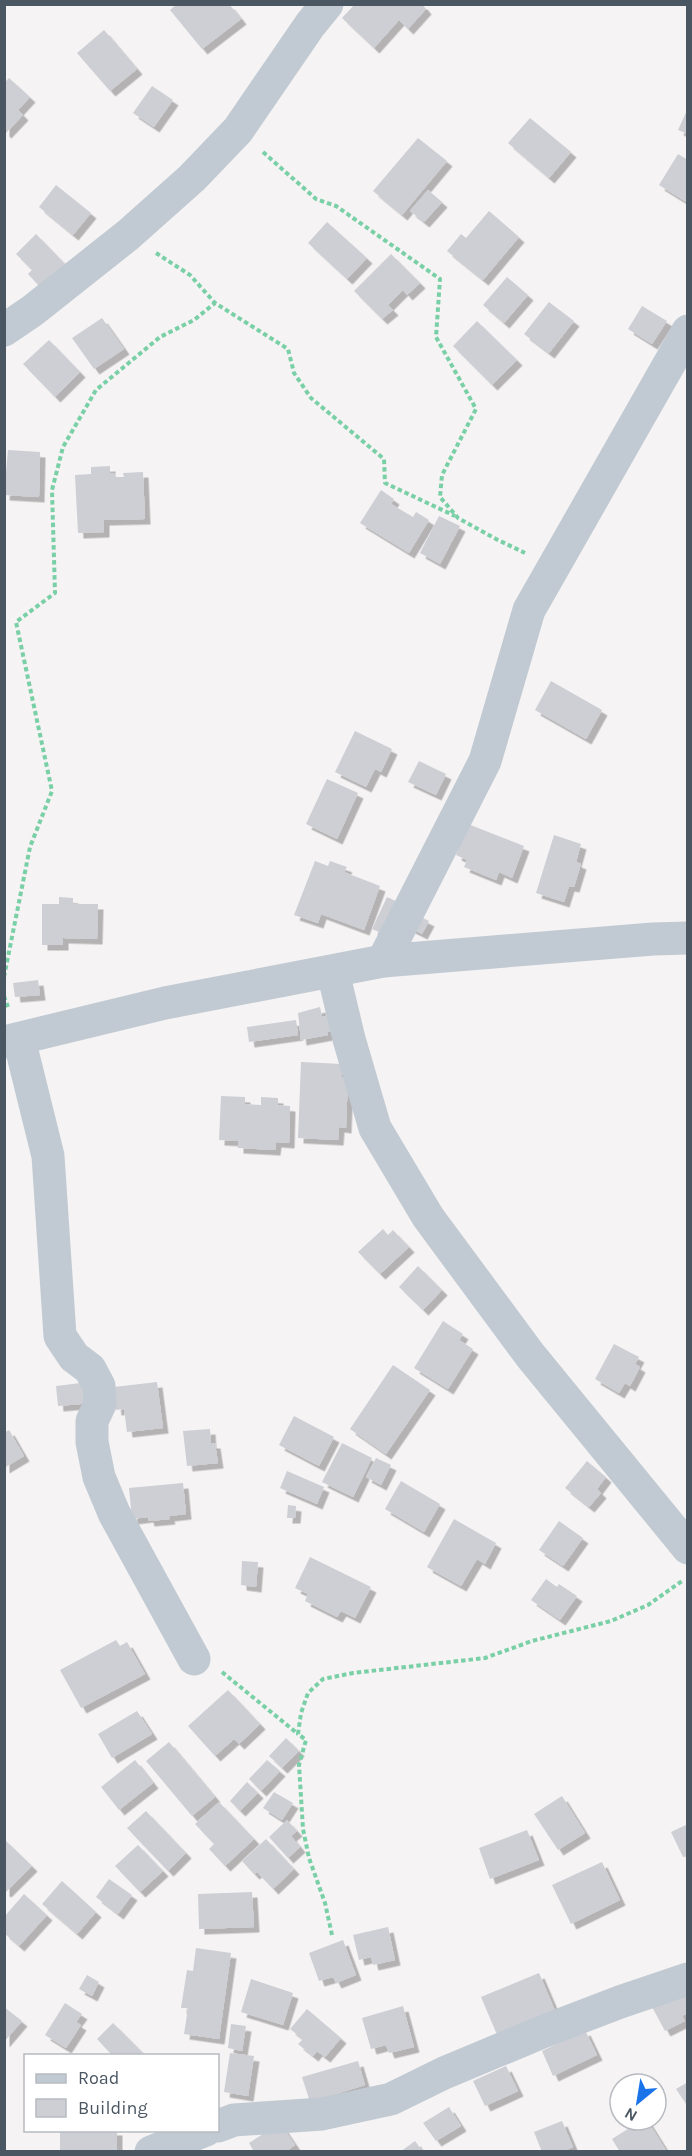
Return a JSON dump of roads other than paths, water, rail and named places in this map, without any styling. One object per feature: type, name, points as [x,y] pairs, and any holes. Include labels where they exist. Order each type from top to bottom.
[{"type":"street","points":[[4,330],[32,311],[128,235],[192,178],[238,130],[327,4]]},
{"type":"street","points":[[383,962],[485,761],[529,610],[687,331]]},
{"type":"street","points":[[194,1659],[114,1513],[99,1477],[92,1442],[92,1421],[100,1404],[99,1386],[90,1369],[74,1357],[60,1336],[48,1156],[12,1041],[165,1003],[383,962],[687,938]]},
{"type":"street","points":[[333,972],[349,1039],[375,1128],[428,1217],[530,1355],[687,1548]]},
{"type":"street","points":[[219,2126],[234,2120],[322,2114],[391,2099],[444,2073],[547,2030],[687,1979]]},
{"type":"street","points":[[151,2151],[201,2132]]}]
